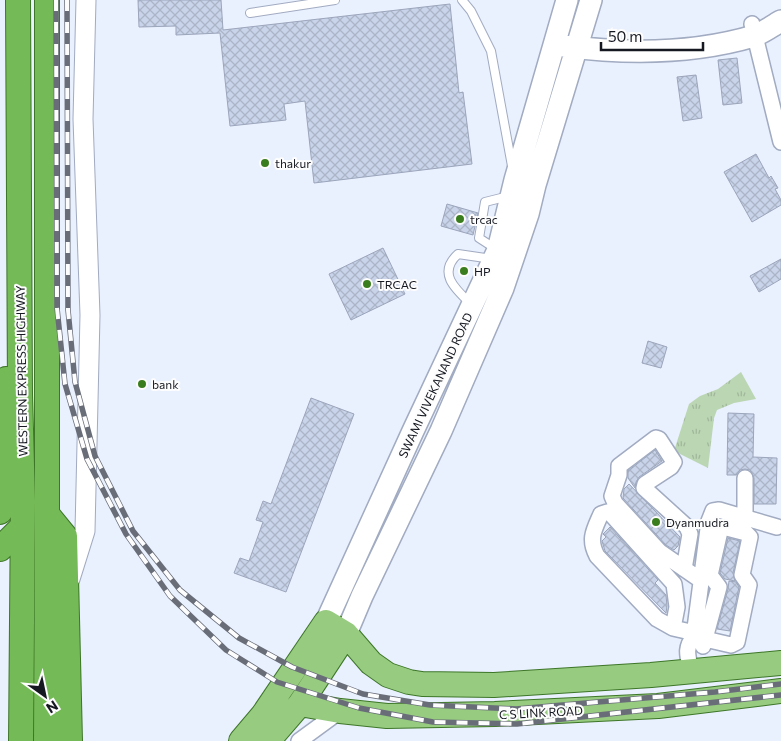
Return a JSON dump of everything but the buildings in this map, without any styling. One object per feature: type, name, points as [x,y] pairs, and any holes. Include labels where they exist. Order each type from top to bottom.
[{"type":"highway","points":[[0,512],[6,384],[6,0]]},
{"type":"highway","name":"WESTERN EXPRESS HIGHWAY","points":[[18,0],[22,527],[21,741]]},
{"type":"highway","name":"WESTERN EXPRESS HIGHWAY","points":[[46,741],[47,0]]},
{"type":"highway","points":[[47,514],[65,536],[70,741]]},
{"type":"highway","points":[[0,549],[22,527]]},
{"type":"main road","name":"SWAMI VIVEKANAND ROAD","points":[[241,741],[362,596],[441,431],[502,288],[528,214],[520,187],[555,38],[567,0]]},
{"type":"main road","name":"SWAMI VIVEKANAND ROAD","points":[[268,741],[300,704],[336,628],[412,430],[496,255],[520,187],[579,42],[591,0]]},
{"type":"main road","points":[[754,30],[781,9]]},
{"type":"main road","points":[[555,38],[639,52],[697,48],[781,21]]},
{"type":"main road","points":[[336,628],[371,663],[388,675],[422,684],[494,685],[651,675],[781,663]]},
{"type":"main road","points":[[400,716],[409,682]]},
{"type":"main road","name":"C S LINK ROAD","points":[[300,704],[387,716],[495,714],[658,706],[781,692]]},
{"type":"street","points":[[66,592],[85,532],[90,315],[83,119],[86,0]]},
{"type":"street","points":[[754,30],[781,142]]},
{"type":"street","points":[[684,569],[690,534],[687,527],[644,488],[645,484],[671,467],[674,462],[660,439],[656,438],[619,466],[619,475],[612,496],[615,503],[660,552],[684,569],[702,581]]},
{"type":"street","points":[[745,478],[745,518]]},
{"type":"street","points":[[699,639],[702,581],[713,511],[720,510],[777,527]]},
{"type":"street","points":[[673,628],[677,617],[674,584],[610,513],[601,514],[592,535],[592,547],[597,556],[657,619],[673,628],[699,639],[731,646],[737,642],[749,585],[742,575],[750,537],[746,533],[723,527],[720,531],[710,575],[719,588],[699,639],[688,644],[687,649],[701,670]]},
{"type":"street","points":[[301,740],[340,711]]},
{"type":"lane","points":[[250,13],[335,0]]},
{"type":"lane","points":[[462,0],[471,11],[491,51],[520,187]]},
{"type":"lane","points":[[472,305],[453,286],[448,269],[451,261],[458,254],[496,255]]},
{"type":"green space","points":[[741,372],[756,399],[734,403],[717,410],[714,418],[708,468],[674,451],[689,404],[700,396],[718,389]]},
{"type":"railway","points":[[56,0],[57,308],[65,384],[87,459],[126,534],[170,596],[226,650],[277,682],[359,708],[433,722],[517,724],[781,695]]},
{"type":"railway","points":[[67,0],[68,310],[75,382],[95,456],[133,531],[180,590],[239,638],[292,667],[363,694],[430,705],[516,709],[715,692],[781,684]]},
{"type":"place","name":"thakur","points":[[265,163]]},
{"type":"place","name":"trcac","points":[[460,219]]},
{"type":"place","name":"HP","points":[[464,271]]},
{"type":"place","name":"TRCAC","points":[[367,284]]},
{"type":"place","name":"bank","points":[[142,384]]},
{"type":"place","name":"Dyanmudra","points":[[656,522]]}]
